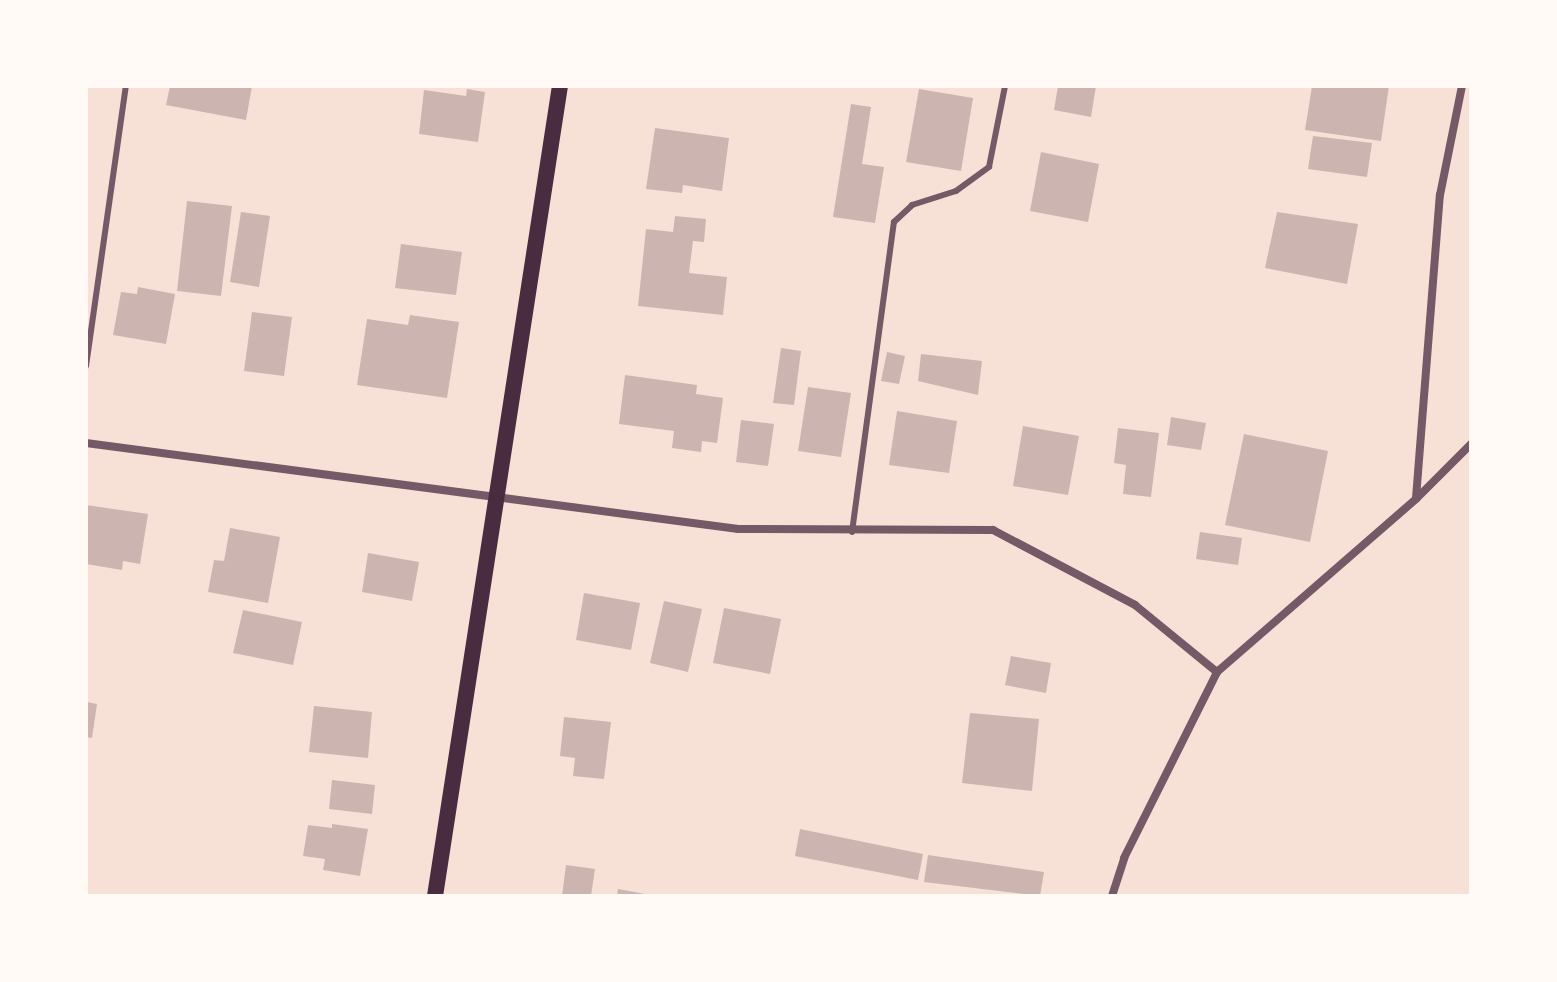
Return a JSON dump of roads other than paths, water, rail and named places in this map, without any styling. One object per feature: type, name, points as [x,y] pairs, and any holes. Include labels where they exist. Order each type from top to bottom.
[{"type":"main road","points":[[435,896],[560,86]]},
{"type":"street","points":[[1416,499],[1440,195],[1462,86]]},
{"type":"street","points":[[86,443],[738,529],[852,532],[966,527],[1008,535],[1135,605],[1217,672]]},
{"type":"street","points":[[1112,896],[1124,858],[1217,672],[1416,499],[1471,444]]},
{"type":"lane","points":[[86,366],[126,86]]},
{"type":"lane","points":[[852,532],[894,222],[912,205],[956,191],[989,167],[1005,86]]}]
